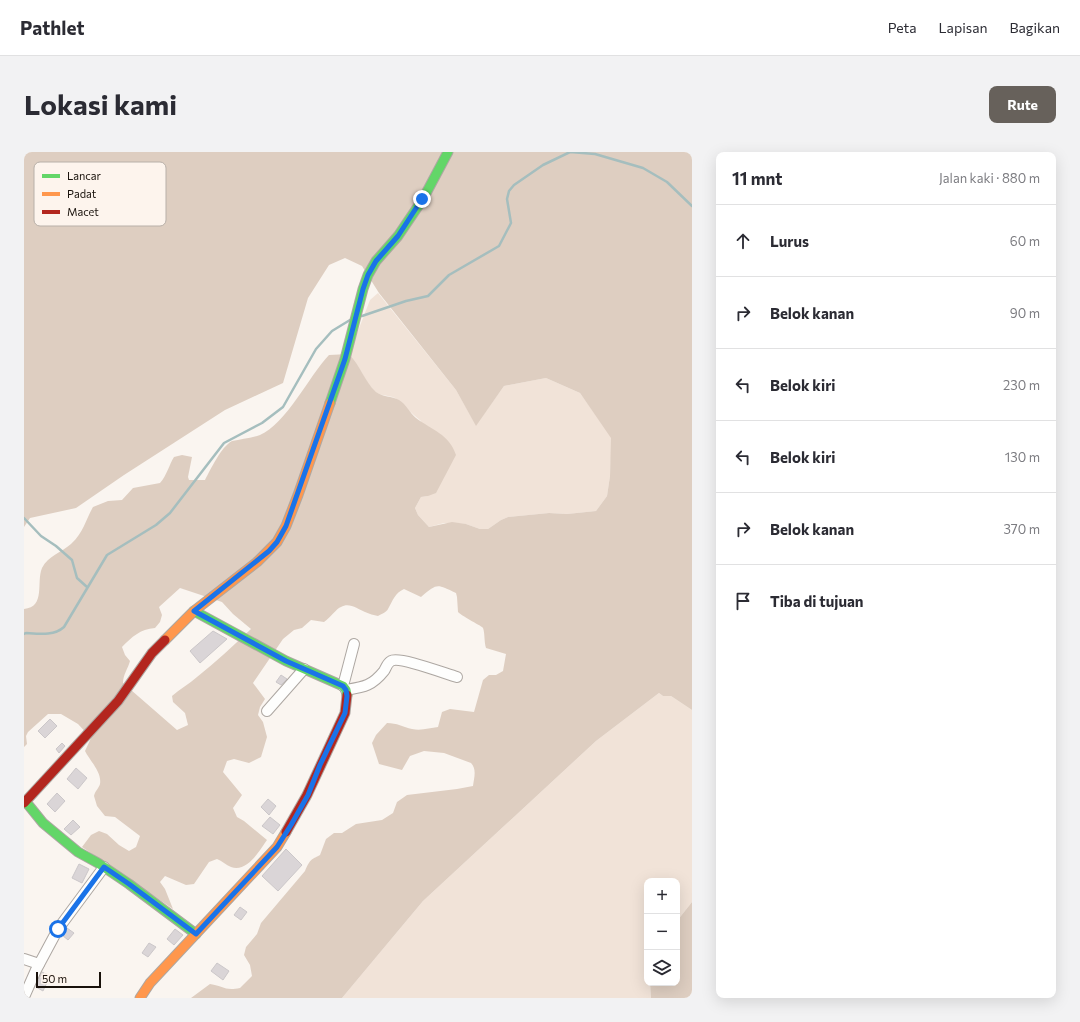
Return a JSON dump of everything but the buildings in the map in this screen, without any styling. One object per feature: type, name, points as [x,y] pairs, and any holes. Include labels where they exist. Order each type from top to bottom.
[{"type":"street","points":[[196,934],[129,884],[78,852],[43,823],[25,803],[118,701],[152,653],[194,611],[257,562],[269,551],[280,536],[286,526],[303,481],[345,359],[363,289],[376,261],[398,236],[422,199],[448,152]]},
{"type":"street","points":[[194,611],[247,641],[304,669],[324,676],[344,688],[369,685],[375,681],[391,661],[396,659],[457,677]]},
{"type":"street","points":[[140,998],[150,983],[277,847],[291,825],[308,795],[320,765],[345,713],[347,702],[344,688],[354,644]]},
{"type":"street","points":[[267,711],[304,669]]},
{"type":"street","points":[[24,997],[39,964],[58,929],[104,867]]},
{"type":"street","points":[[24,959],[39,964]]},
{"type":"shaded area","points":[[24,152],[692,152],[692,710],[671,696],[663,696],[659,693],[596,741],[423,901],[342,998],[191,998],[210,984],[227,989],[240,988],[252,976],[250,965],[244,955],[246,947],[257,934],[261,923],[305,871],[311,861],[320,855],[326,839],[334,833],[342,833],[356,824],[382,820],[393,813],[397,802],[407,795],[473,786],[475,771],[471,763],[444,753],[424,751],[410,756],[402,770],[379,764],[372,743],[376,735],[387,723],[419,730],[438,727],[442,712],[450,709],[474,712],[483,680],[489,675],[496,675],[503,671],[506,654],[486,648],[483,628],[458,612],[456,593],[437,586],[421,597],[404,589],[396,595],[387,610],[378,616],[347,605],[337,609],[324,622],[311,620],[302,628],[294,630],[283,639],[253,683],[265,699],[260,707],[258,715],[263,722],[267,737],[261,757],[249,763],[234,759],[227,761],[223,772],[242,795],[233,808],[237,817],[267,840],[257,855],[248,864],[242,867],[231,867],[217,859],[209,862],[194,884],[186,885],[165,876],[160,882],[165,889],[173,909],[82,847],[91,835],[99,831],[107,834],[119,845],[129,851],[136,847],[140,836],[115,817],[105,816],[97,806],[94,796],[100,784],[99,775],[85,751],[91,738],[78,724],[61,714],[48,714],[28,732],[26,736],[27,744],[24,747],[24,609],[31,607],[38,599],[40,574],[42,568],[55,554],[75,540],[82,531],[93,507],[108,501],[122,500],[133,488],[160,483],[174,457],[182,455],[192,457],[188,477],[189,480],[205,480],[224,448],[228,444],[232,441],[260,435],[279,421],[329,355],[349,354],[357,363],[368,383],[376,392],[401,402],[416,418],[444,437],[453,448],[456,455],[436,493],[421,497],[415,508],[418,515],[429,527],[452,522],[466,524],[480,529],[488,529],[508,517],[549,513],[567,514],[596,511],[607,496],[610,476],[611,438],[580,393],[546,378],[504,386],[476,426],[456,390],[379,293],[362,266],[345,258],[329,265],[308,298],[283,383],[225,410],[76,508],[30,518],[24,527]],"holes":[[[180,588],[222,602],[233,614],[251,629],[211,666],[172,696],[173,702],[185,713],[188,725],[177,730],[123,683],[130,661],[125,655],[122,647],[141,632],[155,628],[160,622],[162,615],[159,607]]]},
{"type":"shaded area","points":[[378,293],[456,390],[476,425],[504,386],[546,378],[580,393],[612,438],[610,476],[607,496],[596,511],[567,514],[549,513],[508,517],[488,529],[480,529],[466,524],[444,523],[429,527],[418,515],[415,508],[421,497],[428,496],[421,421],[395,398],[377,393],[369,384],[349,354],[370,300]]},
{"type":"shaded area","points":[[659,693],[663,696],[671,696],[692,710],[692,902],[680,917],[680,878],[644,878],[644,986],[650,986],[651,998],[342,998],[423,901],[596,741]]},
{"type":"shaded area","points":[[692,902],[692,998],[651,998],[650,986],[680,986],[680,917]]},
{"type":"waterway","points":[[362,316],[406,301],[428,296],[449,275],[499,246],[511,223],[507,199],[509,191],[514,185],[543,165],[570,152],[595,154],[643,168],[667,182],[692,206]]},
{"type":"waterway","points":[[24,634],[51,633],[64,627],[107,555],[156,525],[170,513],[224,443],[262,423],[283,407],[316,349],[332,331],[350,320]]},
{"type":"waterway","points":[[24,518],[41,536],[56,546],[72,560],[77,578],[87,587]]},
{"type":"traffic: fast","points":[[330,403],[345,359],[368,275],[376,261],[398,236],[423,199],[448,152]]},
{"type":"traffic: fast","points":[[194,611],[286,661],[343,686],[347,695]]},
{"type":"traffic: fast","points":[[26,802],[43,823],[78,852],[98,863],[129,884],[196,934]]},
{"type":"traffic: slow","points":[[165,640],[194,611],[257,562],[277,542],[286,526],[298,495],[330,403]]},
{"type":"traffic: slow","points":[[140,998],[150,983],[277,847],[286,832]]},
{"type":"traffic: jam","points":[[24,803],[118,701],[152,653],[165,640]]},
{"type":"traffic: jam","points":[[286,832],[307,795],[345,713],[347,695]]},
{"type":"route","points":[[58,929],[104,867],[196,934],[277,847],[308,795],[320,765],[345,713],[347,702],[346,690],[343,686],[324,676],[286,661],[194,611],[269,551],[277,542],[286,526],[345,359],[368,275],[376,261],[398,236],[422,199]]}]
